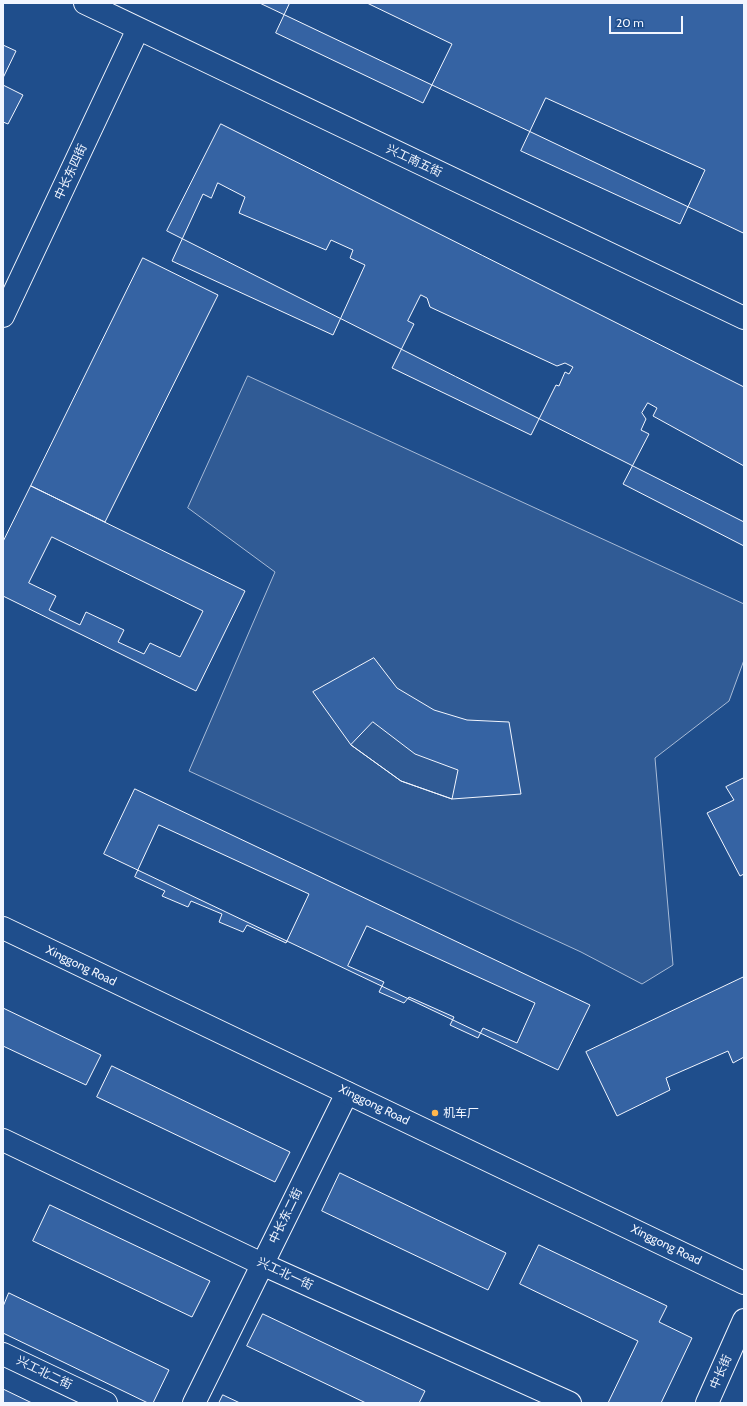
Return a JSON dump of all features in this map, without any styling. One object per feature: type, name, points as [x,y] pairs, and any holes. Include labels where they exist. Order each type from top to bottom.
[{"type":"street","name":"兴工南五街","points":[[85,3],[744,318]]},
{"type":"street","name":"中长东四街","points":[[3,316],[138,29]]},
{"type":"street","name":"Xinggong Road","points":[[3,928],[744,1282]]},
{"type":"street","name":"中长东二街","points":[[194,1403],[347,1093]]},
{"type":"street","name":"兴工北一街","points":[[3,1140],[262,1264],[570,1403]]},
{"type":"street","name":"中长街","points":[[707,1403],[744,1320]]},
{"type":"street","name":"兴工北二街","points":[[3,1354],[106,1403]]},
{"type":"shaded area","points":[[248,376],[744,604],[744,660],[729,701],[655,758],[673,965],[642,984],[581,952],[189,771],[275,572],[188,508]]},
{"type":"building","points":[[260,3],[744,3],[744,233]]},
{"type":"building","points":[[290,3],[367,3],[452,44],[423,103],[276,33]]},
{"type":"building","points":[[3,45],[16,51],[3,78]]},
{"type":"building","points":[[3,85],[23,95],[8,124],[3,122]]},
{"type":"building","points":[[546,98],[705,170],[680,224],[521,151]]},
{"type":"building","points":[[221,124],[744,387],[744,522],[167,231]]},
{"type":"building","points":[[218,183],[245,197],[239,213],[326,250],[331,240],[353,250],[350,258],[365,265],[333,335],[172,261],[203,194],[211,198]]},
{"type":"building","points":[[143,258],[218,295],[105,522],[31,486]]},
{"type":"building","points":[[421,295],[427,298],[430,307],[557,366],[565,363],[573,367],[569,374],[565,372],[559,386],[556,385],[531,435],[392,368],[414,324],[408,321]]},
{"type":"building","points":[[648,403],[657,408],[653,416],[744,466],[744,546],[623,484],[649,434],[641,430],[646,419],[642,413]]},
{"type":"building","points":[[31,486],[245,591],[196,691],[3,596],[3,542]]},
{"type":"building","points":[[52,537],[203,611],[180,657],[150,643],[144,654],[118,642],[124,630],[86,612],[80,625],[49,610],[56,596],[29,583]]},
{"type":"building","points":[[374,658],[397,688],[434,710],[467,720],[509,722],[521,794],[452,799],[401,781],[351,745],[313,692]]},
{"type":"building","points":[[373,722],[415,754],[458,770],[452,799],[401,781],[351,745]]},
{"type":"building","points":[[744,778],[744,874],[740,876],[707,813],[734,800],[726,787]]},
{"type":"building","points":[[135,789],[590,1005],[558,1070],[104,854]]},
{"type":"building","points":[[159,825],[309,894],[286,943],[247,925],[243,932],[219,922],[222,914],[191,901],[188,907],[162,896],[165,891],[135,877]]},
{"type":"building","points":[[367,926],[535,1003],[517,1043],[483,1028],[478,1038],[450,1025],[454,1017],[409,997],[404,1003],[379,992],[384,982],[348,966]]},
{"type":"building","points":[[744,977],[744,1057],[733,1063],[728,1051],[666,1078],[670,1090],[617,1116],[586,1052]]},
{"type":"building","points":[[3,1008],[101,1055],[86,1085],[3,1046]]},
{"type":"building","points":[[112,1066],[290,1152],[275,1182],[97,1097]]},
{"type":"building","points":[[340,1173],[506,1253],[488,1290],[322,1211]]},
{"type":"building","points":[[50,1205],[210,1281],[192,1317],[33,1241]]},
{"type":"building","points":[[539,1245],[667,1306],[659,1322],[692,1338],[661,1403],[608,1403],[638,1341],[520,1284]]},
{"type":"building","points":[[9,1293],[169,1370],[153,1403],[148,1403],[3,1333],[3,1307]]},
{"type":"building","points":[[263,1314],[425,1391],[419,1403],[366,1403],[247,1346]]},
{"type":"building","points":[[3,1389],[32,1403],[3,1403]]},
{"type":"building","points":[[223,1395],[240,1403],[219,1403]]},
{"type":"place","name":"机车厂","points":[[435,1113]]}]
